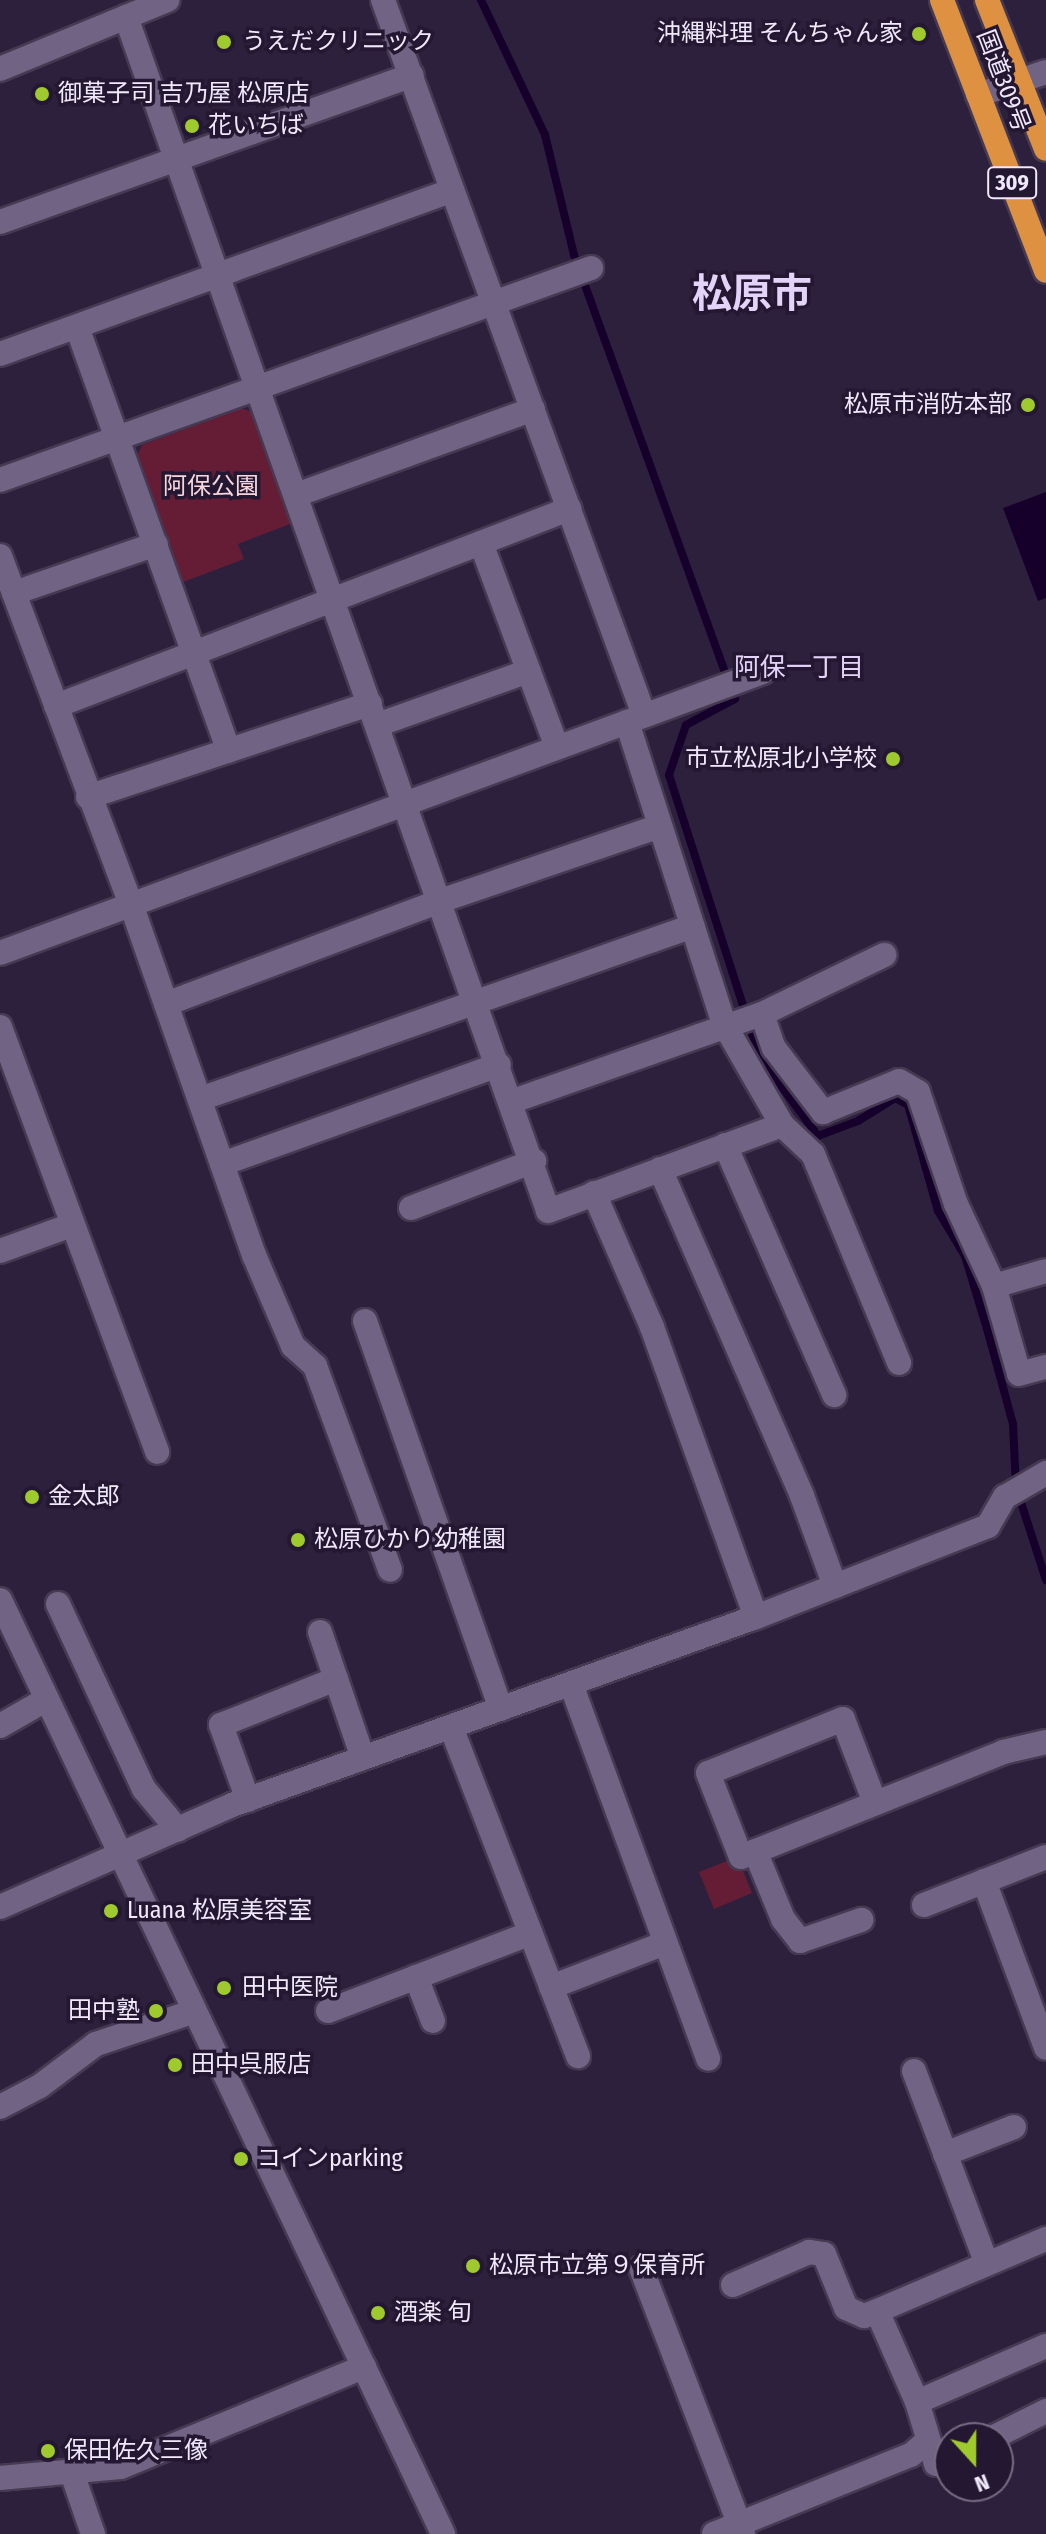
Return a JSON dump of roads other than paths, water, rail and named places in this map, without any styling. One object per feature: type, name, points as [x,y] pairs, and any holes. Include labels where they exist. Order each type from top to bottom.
[{"type":"highway","name":"国道309号","points":[[942,0],[1046,271]]},
{"type":"highway","name":"国道309号","points":[[987,0],[1046,149]]},
{"type":"street","points":[[0,69],[167,0]]},
{"type":"street","points":[[383,0],[412,75],[450,191],[569,509],[636,718],[660,826],[727,1023],[782,1125],[813,1154],[899,1363]]},
{"type":"street","points":[[126,17],[215,277],[335,599],[513,1101],[548,1211],[782,1125]]},
{"type":"street","points":[[978,95],[1046,72]]},
{"type":"street","points":[[0,222],[412,75]]},
{"type":"street","points":[[0,354],[450,191]]},
{"type":"street","points":[[0,480],[591,268]]},
{"type":"street","points":[[77,327],[229,751]]},
{"type":"street","points":[[296,495],[533,409]]},
{"type":"street","points":[[56,706],[569,509]]},
{"type":"street","points":[[481,543],[557,747]]},
{"type":"street","points":[[14,593],[156,544]]},
{"type":"street","points":[[0,556],[88,797],[131,904],[222,1164],[293,1346],[315,1366],[390,1570]]},
{"type":"street","points":[[88,797],[229,751],[529,671]]},
{"type":"street","points":[[0,953],[755,676]]},
{"type":"street","points":[[166,1004],[440,901],[660,826]]},
{"type":"street","points":[[200,1099],[693,926]]},
{"type":"street","points":[[513,1101],[727,1023],[761,1014],[884,955]]},
{"type":"street","points":[[761,1014],[774,1048],[823,1112],[899,1081],[918,1092],[956,1204],[994,1286],[1019,1374],[1046,1367]]},
{"type":"street","points":[[0,1027],[157,1452]]},
{"type":"street","points":[[222,1164],[499,1065]]},
{"type":"street","points":[[725,1145],[834,1395]]},
{"type":"street","points":[[411,1208],[534,1161]]},
{"type":"street","points":[[660,1169],[802,1496],[835,1586]]},
{"type":"street","points":[[594,1193],[652,1327],[756,1617]]},
{"type":"street","points":[[0,1251],[72,1225]]},
{"type":"street","points":[[994,1286],[1046,1271]]},
{"type":"street","points":[[365,1321],[501,1709]]},
{"type":"street","points":[[0,1907],[248,1800],[756,1617],[988,1526],[1005,1497],[1038,1476]]},
{"type":"street","points":[[0,1600],[443,2534]]},
{"type":"street","points":[[58,1604],[144,1789],[178,1830]]},
{"type":"street","points":[[320,1632],[363,1758]]},
{"type":"street","points":[[248,1800],[221,1725],[336,1679]]},
{"type":"street","points":[[571,1684],[708,2059]]},
{"type":"street","points":[[0,1726],[47,1699]]},
{"type":"street","points":[[875,1803],[843,1719],[708,1773],[741,1857],[1003,1752],[1046,1742]]},
{"type":"street","points":[[451,1727],[578,2056]]},
{"type":"street","points":[[755,1851],[783,1919],[800,1941],[861,1920]]},
{"type":"street","points":[[924,1905],[1046,1857]]},
{"type":"street","points":[[984,1881],[1046,2048]]},
{"type":"street","points":[[328,2011],[531,1933]]},
{"type":"street","points":[[551,1987],[665,1943]]},
{"type":"street","points":[[416,1977],[433,2021]]},
{"type":"street","points":[[0,2107],[40,2086],[96,2044],[195,2011]]},
{"type":"street","points":[[914,2071],[987,2264]]},
{"type":"street","points":[[945,2154],[1014,2127]]},
{"type":"street","points":[[733,2285],[809,2252],[824,2254],[846,2308],[864,2316],[1046,2239]]},
{"type":"street","points":[[641,2268],[741,2529]]},
{"type":"street","points":[[877,2311],[917,2402],[934,2459]]},
{"type":"street","points":[[917,2402],[1046,2346]]},
{"type":"street","points":[[0,2478],[121,2467],[364,2367]]},
{"type":"street","points":[[1014,2427],[1046,2411]]},
{"type":"street","points":[[714,2534],[741,2529],[911,2455],[927,2441]]},
{"type":"street","points":[[72,2473],[93,2534]]},
{"type":"waterway","points":[[481,0],[545,135],[574,255],[735,699],[686,725],[669,775],[759,1056],[818,1136],[858,1121],[895,1098],[908,1105],[938,1211],[965,1256],[987,1329],[1013,1424],[1016,1487],[1046,1580]]},
{"type":"place","name":"沖縄料理 そんちゃん家","points":[[919,34]]},
{"type":"place","name":"うえだクリニック","points":[[224,42]]},
{"type":"place","name":"御菓子司 吉乃屋 松原店","points":[[42,94]]},
{"type":"place","name":"花いちば","points":[[192,126]]},
{"type":"place","name":"松原市消防本部","points":[[1028,405]]},
{"type":"place","name":"市立松原北小学校","points":[[893,759]]},
{"type":"place","name":"金太郎","points":[[32,1497]]},
{"type":"place","name":"松原ひかり幼稚園","points":[[298,1540]]},
{"type":"place","name":"Luana 松原美容室","points":[[111,1911]]},
{"type":"place","name":"田中医院","points":[[224,1988]]},
{"type":"place","name":"田中塾","points":[[156,2011]]},
{"type":"place","name":"田中呉服店","points":[[175,2065]]},
{"type":"place","name":"コインparking","points":[[241,2159]]},
{"type":"place","name":"松原市立第９保育所","points":[[473,2266]]},
{"type":"place","name":"酒楽 旬","points":[[378,2313]]},
{"type":"place","name":"保田佐久三像","points":[[48,2451]]},
{"type":"district","name":"松原市","points":[[752,294]]},
{"type":"district","name":"阿保一丁目","points":[[799,668]]},
{"type":"park label","name":"阿保公園","points":[[211,487]]}]
